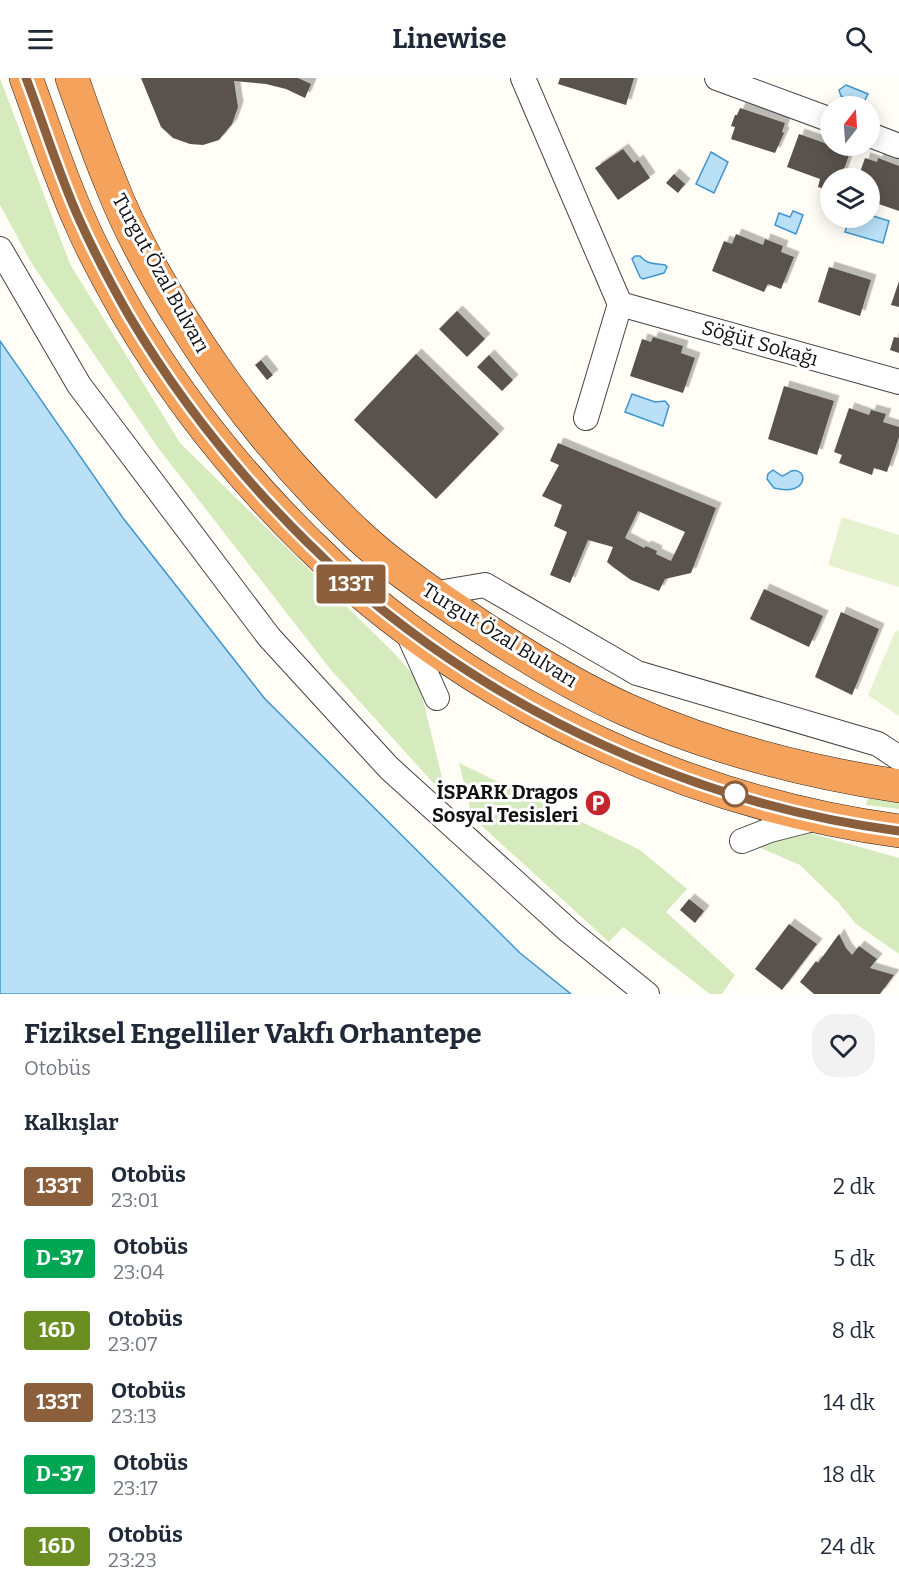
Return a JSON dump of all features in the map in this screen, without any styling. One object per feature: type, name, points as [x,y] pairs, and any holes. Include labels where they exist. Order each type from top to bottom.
[{"type":"highway","points":[[26,78],[80,222],[127,313],[184,402],[240,471],[285,520],[347,581],[406,628],[457,663],[542,715],[613,750],[714,788],[819,817],[858,826],[899,831]]},
{"type":"highway","name":"Turgut Özal Bulvarı","points":[[72,78],[111,184],[143,250],[184,323],[231,392],[295,470],[357,534],[432,594],[559,675],[628,710],[749,754],[865,781],[899,786]]},
{"type":"street","points":[[523,78],[620,304],[586,418]]},
{"type":"street","points":[[717,78],[820,116]]},
{"type":"street","points":[[880,139],[899,146]]},
{"type":"street","points":[[0,249],[80,385],[268,637],[389,768],[569,931],[647,994]]},
{"type":"street","name":"Söğüt Sokağı","points":[[620,304],[899,382]]},
{"type":"street","points":[[432,594],[485,585],[637,673],[878,744],[899,758]]},
{"type":"street","points":[[406,628],[437,698]]},
{"type":"street","points":[[742,842],[770,830],[819,817]]},
{"type":"green space","points":[[0,78],[70,264],[180,443],[394,653],[418,680],[447,798],[331,670],[159,449],[32,264],[0,205]]},
{"type":"green space","points":[[842,517],[899,535],[899,587],[828,565]]},
{"type":"green space","points":[[899,630],[899,716],[868,695],[895,632]]},
{"type":"green space","points":[[459,763],[640,850],[687,889],[666,912],[735,975],[722,994],[710,994],[623,927],[609,942],[472,817]]},
{"type":"green space","points":[[868,797],[899,801],[899,809],[866,805]]},
{"type":"green space","points":[[792,828],[899,858],[899,954],[856,924],[838,902],[800,865],[749,843]]},
{"type":"water","points":[[846,85],[868,94],[867,96],[841,96],[839,90]]},
{"type":"water","points":[[711,152],[728,162],[714,193],[696,184]]},
{"type":"water","points":[[793,211],[803,215],[796,234],[775,225],[779,213],[790,217]]},
{"type":"water","points":[[880,218],[889,221],[883,243],[845,232],[846,228],[880,228]]},
{"type":"water","points":[[635,256],[667,267],[664,273],[643,279],[632,259]]},
{"type":"water","points":[[0,341],[123,518],[265,699],[520,953],[571,994],[0,994]]},
{"type":"water","points":[[632,394],[655,402],[665,401],[669,406],[663,426],[625,412]]},
{"type":"water","points":[[773,470],[782,476],[791,471],[797,471],[803,477],[802,481],[800,485],[786,490],[774,488],[767,479],[768,474]]},
{"type":"building","points":[[141,78],[298,78],[311,84],[305,98],[286,89],[266,84],[234,81],[238,107],[232,124],[219,140],[203,145],[190,144],[173,138],[161,127]]},
{"type":"building","points":[[560,78],[634,78],[626,105],[558,84]]},
{"type":"building","points":[[740,108],[785,123],[782,132],[784,133],[775,153],[731,139],[735,127],[731,126]]},
{"type":"building","points":[[799,134],[820,141],[820,156],[849,156],[844,168],[820,168],[820,179],[787,167]]},
{"type":"building","points":[[623,149],[634,163],[638,160],[650,178],[618,200],[595,168]]},
{"type":"building","points":[[865,158],[877,162],[878,158],[899,166],[899,211],[880,204],[880,168],[862,168]]},
{"type":"building","points":[[674,174],[685,184],[678,193],[666,183]]},
{"type":"building","points":[[736,234],[763,245],[765,239],[783,246],[781,252],[794,257],[781,289],[768,284],[764,292],[712,271],[724,241],[732,244]]},
{"type":"building","points":[[829,267],[871,280],[860,316],[818,302]]},
{"type":"building","points":[[899,281],[899,307],[891,305]]},
{"type":"building","points":[[457,311],[485,339],[467,357],[439,329]]},
{"type":"building","points":[[653,337],[683,346],[681,353],[695,358],[683,393],[630,376],[642,339],[651,342]]},
{"type":"building","points":[[894,337],[899,338],[899,353],[890,350]]},
{"type":"building","points":[[416,354],[499,434],[436,499],[354,420]]},
{"type":"building","points":[[489,355],[513,380],[502,391],[477,367]]},
{"type":"building","points":[[261,360],[273,375],[267,380],[255,365]]},
{"type":"building","points":[[784,386],[834,401],[817,455],[768,439]]},
{"type":"building","points":[[849,408],[869,415],[871,410],[886,414],[883,422],[899,427],[899,437],[887,472],[874,468],[872,475],[839,463],[842,455],[834,452]]},
{"type":"building","points":[[558,443],[716,508],[691,573],[665,579],[659,591],[631,580],[607,562],[613,547],[588,540],[570,583],[550,575],[567,532],[554,526],[562,505],[542,496],[559,465],[550,461]],"holes":[[[638,511],[685,532],[671,561],[656,554],[657,551],[646,546],[644,548],[625,538]]]},
{"type":"building","points":[[764,589],[823,616],[809,647],[750,619]]},
{"type":"building","points":[[841,612],[879,629],[852,695],[815,677]]},
{"type":"building","points":[[689,899],[704,911],[695,923],[680,910]]},
{"type":"building","points":[[789,924],[817,944],[782,990],[755,969]]},
{"type":"building","points":[[839,934],[852,955],[859,946],[877,959],[870,968],[894,975],[880,994],[814,994],[800,982],[816,961],[818,963]]},
{"type":"bus line","name":"133T","points":[[26,78],[80,222],[127,313],[184,402],[240,471],[285,520],[347,581],[406,628],[457,663],[542,715],[613,750],[714,788],[819,817],[858,826],[899,831]]},
{"type":"place","name":"İSPARK Dragos Sosyal Tesisleri","points":[[598,803]]}]
